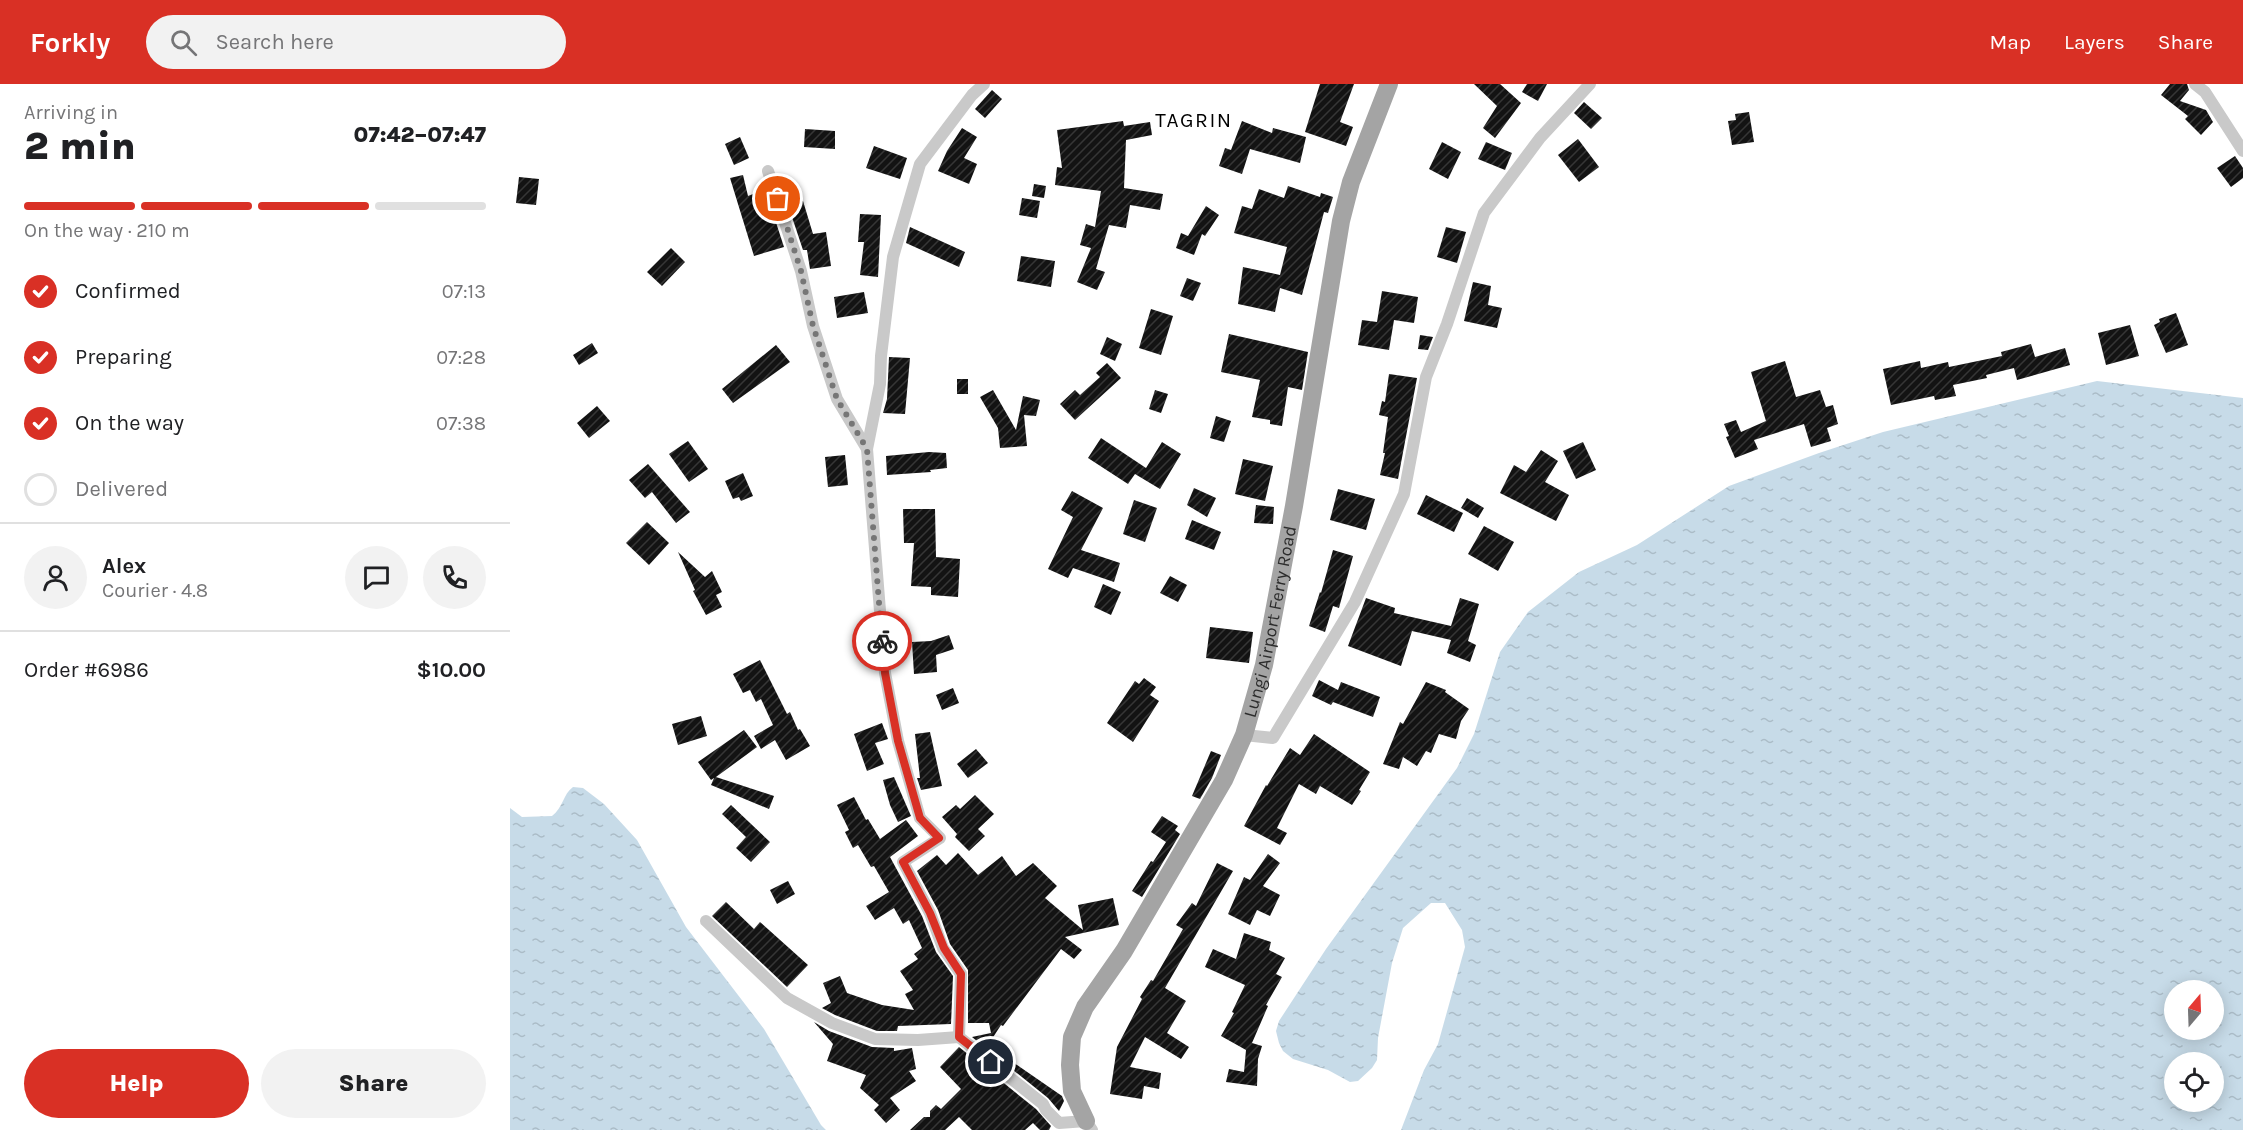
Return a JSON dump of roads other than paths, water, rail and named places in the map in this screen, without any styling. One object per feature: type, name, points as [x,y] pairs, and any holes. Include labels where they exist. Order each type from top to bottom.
[{"type":"main road","name":"Lungi Airport Ferry Road","points":[[1089,1126],[1072,1091],[1070,1065],[1072,1036],[1085,1007],[1124,951],[1200,824],[1224,780],[1244,735],[1268,642],[1294,506],[1341,221],[1354,172],[1389,84]]},
{"type":"street","points":[[959,1037],[961,974],[944,948],[930,913],[903,862],[939,838],[920,818],[898,741],[885,673],[867,449],[880,384],[881,356],[893,257],[920,164],[972,94],[984,84]]},
{"type":"street","points":[[1244,735],[1273,738],[1355,602],[1404,494],[1426,377],[1447,324],[1484,213],[1540,138],[1590,84]]},
{"type":"street","points":[[2195,84],[2205,92],[2243,151]]},
{"type":"street","points":[[768,171],[801,271],[813,326],[837,399],[867,449]]},
{"type":"street","points":[[706,921],[787,998],[832,1023],[875,1040],[959,1037],[1043,1104],[1059,1123],[1089,1126]]},
{"type":"water","points":[[2097,381],[2243,398],[2243,1130],[1401,1130],[1424,1070],[1438,1044],[1465,947],[1462,930],[1445,903],[1431,903],[1403,928],[1392,963],[1378,1038],[1377,1060],[1358,1081],[1350,1082],[1328,1070],[1293,1059],[1283,1051],[1276,1031],[1279,1021],[1326,949],[1457,768],[1474,734],[1500,652],[1528,612],[1579,572],[1637,545],[1729,486],[1883,432]]},
{"type":"water","points":[[573,787],[583,788],[604,804],[637,840],[686,927],[764,1029],[826,1130],[510,1130],[510,808],[522,817],[552,816]]},
{"type":"district","name":"TAGRIN","points":[[1194,120]]}]
